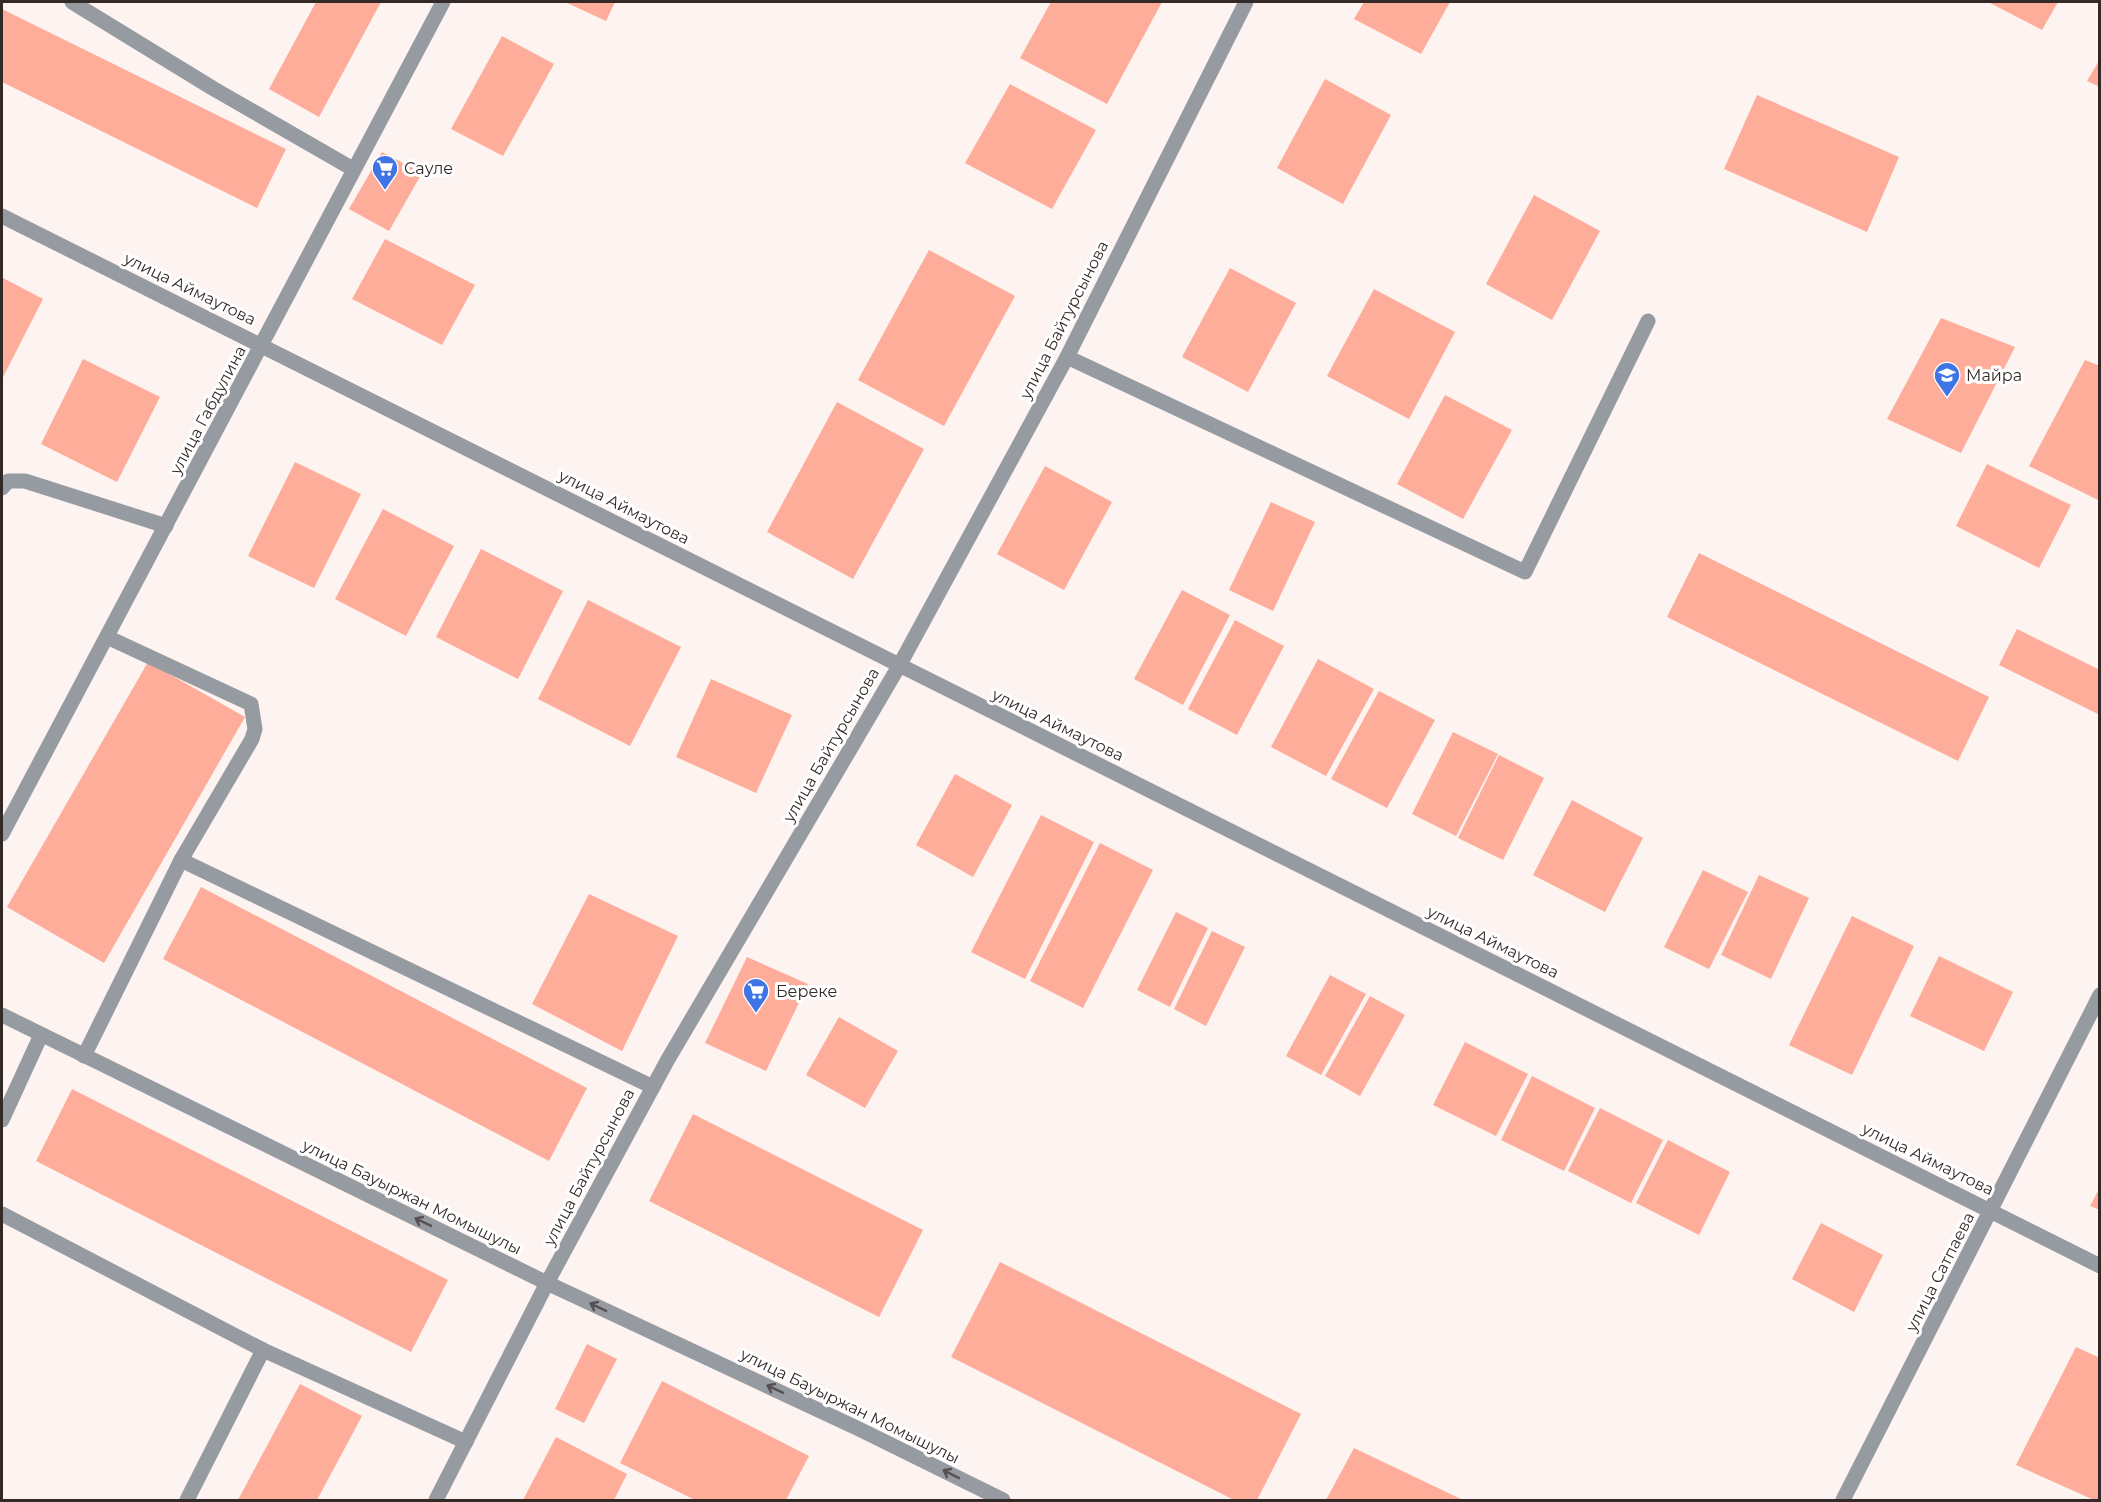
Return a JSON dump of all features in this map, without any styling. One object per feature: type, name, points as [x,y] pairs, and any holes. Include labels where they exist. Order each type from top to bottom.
[{"type":"street","points":[[72,2],[353,169]]},
{"type":"street","name":"улица Габдулина","points":[[3,827],[263,345],[353,169],[443,2]]},
{"type":"street","name":"улица Байтурсынова","points":[[436,1500],[547,1283],[653,1087],[899,666],[1067,357],[1246,2]]},
{"type":"street","name":"улица Аймаутова","points":[[2,216],[2100,1266]]},
{"type":"street","points":[[1067,357],[1525,572],[1648,321]]},
{"type":"street","points":[[2,488],[8,481],[25,481],[166,526]]},
{"type":"street","points":[[84,1056],[182,860],[252,739],[255,729],[251,704],[107,637]]},
{"type":"street","points":[[182,860],[653,1087]]},
{"type":"street","name":"улица Сатпаева","points":[[1844,1500],[2100,995]]},
{"type":"street","name":"улица Бауыржан Момышулы","points":[[2,1015],[547,1283],[859,1429],[1003,1500]]},
{"type":"street","points":[[2,1120],[41,1035]]},
{"type":"street","points":[[2,1214],[263,1350],[466,1442]]},
{"type":"street","points":[[187,1500],[263,1350]]},
{"type":"building","points":[[316,2],[381,2],[319,117],[269,89]]},
{"type":"building","points":[[565,2],[615,2],[606,21]]},
{"type":"building","points":[[1051,2],[1162,2],[1107,104],[1020,58]]},
{"type":"building","points":[[1364,2],[1450,2],[1421,54],[1354,19]]},
{"type":"building","points":[[1988,2],[2058,2],[2042,30]]},
{"type":"building","points":[[2,9],[286,149],[257,208],[2,82]]},
{"type":"building","points":[[502,36],[554,64],[503,156],[451,129]]},
{"type":"building","points":[[2100,59],[2100,87],[2087,81]]},
{"type":"building","points":[[1325,79],[1391,115],[1343,204],[1277,168]]},
{"type":"building","points":[[1010,84],[1096,130],[1052,209],[965,163]]},
{"type":"building","points":[[1757,95],[1899,157],[1867,232],[1724,169]]},
{"type":"building","name":"Сауле","points":[[382,152],[422,173],[389,231],[349,209]]},
{"type":"building","points":[[1534,195],[1600,231],[1552,320],[1486,284]]},
{"type":"building","points":[[385,239],[475,285],[442,345],[352,299]]},
{"type":"building","points":[[929,250],[1015,296],[944,426],[858,380]]},
{"type":"building","points":[[1230,268],[1296,303],[1248,392],[1182,357]]},
{"type":"building","points":[[3,278],[43,299],[2,379],[2,281]]},
{"type":"building","points":[[1374,289],[1455,332],[1409,419],[1327,376]]},
{"type":"building","points":[[1941,318],[2015,347],[1961,453],[1887,419]]},
{"type":"building","points":[[83,359],[160,397],[117,482],[41,444]]},
{"type":"building","points":[[2085,360],[2100,366],[2100,501],[2029,466]]},
{"type":"building","points":[[1445,395],[1512,430],[1463,519],[1397,484]]},
{"type":"building","points":[[837,402],[924,449],[853,579],[767,532]]},
{"type":"building","points":[[295,462],[361,494],[314,588],[248,556]]},
{"type":"building","points":[[1987,464],[2071,505],[2039,568],[1956,526]]},
{"type":"building","points":[[1045,466],[1112,502],[1064,590],[997,554]]},
{"type":"building","points":[[1271,502],[1315,522],[1273,611],[1229,590]]},
{"type":"building","points":[[383,509],[454,546],[406,636],[335,599]]},
{"type":"building","points":[[481,549],[563,591],[518,679],[436,637]]},
{"type":"building","points":[[1699,553],[1989,697],[1958,761],[1667,617]]},
{"type":"building","points":[[1182,590],[1230,615],[1183,705],[1134,679]]},
{"type":"building","points":[[588,600],[681,647],[630,746],[538,699]]},
{"type":"building","points":[[1235,620],[1284,646],[1237,735],[1188,709]]},
{"type":"building","points":[[2017,629],[2100,670],[2100,715],[1999,665]]},
{"type":"building","points":[[1318,659],[1374,689],[1326,776],[1271,747]]},
{"type":"building","points":[[148,662],[245,717],[104,963],[7,907]]},
{"type":"building","points":[[711,679],[792,715],[756,793],[676,757]]},
{"type":"building","points":[[1379,691],[1435,720],[1387,808],[1331,779]]},
{"type":"building","points":[[1453,732],[1498,754],[1456,836],[1412,814]]},
{"type":"building","points":[[1499,755],[1544,778],[1503,860],[1458,838]]},
{"type":"building","points":[[955,774],[1012,805],[973,877],[916,845]]},
{"type":"building","points":[[1572,800],[1643,838],[1605,912],[1533,875]]},
{"type":"building","points":[[1041,815],[1094,842],[1025,979],[971,952]]},
{"type":"building","points":[[1100,843],[1153,870],[1083,1008],[1030,981]]},
{"type":"building","points":[[1703,870],[1748,892],[1709,969],[1664,947]]},
{"type":"building","points":[[1759,875],[1809,898],[1771,979],[1721,955]]},
{"type":"building","points":[[201,887],[587,1088],[549,1161],[163,959]]},
{"type":"building","points":[[589,894],[678,936],[622,1051],[532,1004]]},
{"type":"building","points":[[1176,912],[1208,928],[1170,1007],[1137,990]]},
{"type":"building","points":[[1852,916],[1914,946],[1852,1075],[1789,1045]]},
{"type":"building","points":[[1212,931],[1245,947],[1206,1026],[1174,1009]]},
{"type":"building","points":[[1939,956],[2013,992],[1984,1051],[1910,1016]]},
{"type":"building","name":"Береке","points":[[747,957],[808,984],[766,1071],[705,1043]]},
{"type":"building","points":[[1330,975],[1366,994],[1321,1075],[1286,1056]]},
{"type":"building","points":[[1370,996],[1405,1015],[1360,1096],[1325,1076]]},
{"type":"building","points":[[839,1017],[898,1051],[865,1108],[806,1075]]},
{"type":"building","points":[[1465,1042],[1528,1074],[1496,1136],[1433,1105]]},
{"type":"building","points":[[1532,1076],[1595,1108],[1564,1171],[1501,1140]]},
{"type":"building","points":[[72,1089],[448,1280],[411,1352],[36,1161]]},
{"type":"building","points":[[1600,1108],[1663,1140],[1631,1203],[1568,1171]]},
{"type":"building","points":[[693,1114],[923,1230],[879,1317],[649,1201]]},
{"type":"building","points":[[1668,1140],[1730,1172],[1699,1235],[1636,1203]]},
{"type":"building","points":[[2100,1187],[2100,1210],[2090,1206]]},
{"type":"building","points":[[1821,1223],[1883,1255],[1854,1312],[1792,1279]]},
{"type":"building","points":[[1000,1262],[1301,1414],[1257,1500],[1234,1500],[951,1357]]},
{"type":"building","points":[[587,1344],[617,1359],[584,1423],[555,1409]]},
{"type":"building","points":[[2076,1347],[2100,1358],[2100,1500],[2094,1500],[2016,1465]]},
{"type":"building","points":[[662,1381],[809,1456],[786,1500],[695,1500],[620,1463]]},
{"type":"building","points":[[300,1384],[362,1416],[317,1500],[238,1500]]},
{"type":"building","points":[[556,1437],[627,1474],[614,1500],[523,1500]]},
{"type":"building","points":[[1354,1448],[1463,1500],[1326,1500]]},
{"type":"place","name":"Сауле","points":[[385,191]]},
{"type":"place","name":"Майра","points":[[1947,398]]},
{"type":"place","name":"Береке","points":[[756,1014]]}]
